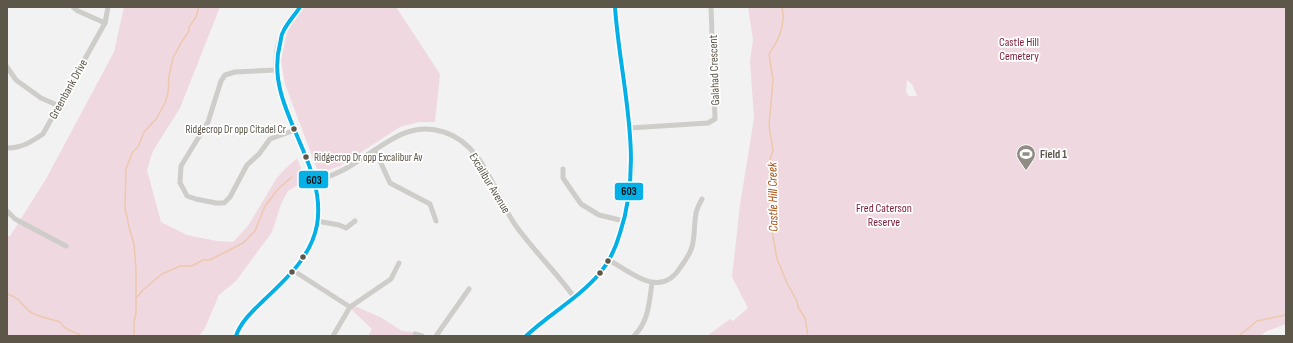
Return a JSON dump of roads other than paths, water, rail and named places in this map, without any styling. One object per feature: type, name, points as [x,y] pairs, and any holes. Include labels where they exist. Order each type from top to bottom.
[{"type":"street","points":[[74,7],[78,11],[104,23]]},
{"type":"street","name":"Greenbank Drive","points":[[7,148],[14,148],[28,144],[43,134],[104,23],[108,7]]},
{"type":"street","points":[[236,336],[245,318],[294,271],[306,254],[317,221],[318,209],[314,182],[279,89],[276,70],[280,41],[285,29],[300,7]]},
{"type":"street","points":[[526,336],[544,318],[574,297],[592,281],[609,260],[624,221],[631,177],[632,153],[630,128],[616,30],[615,7]]},
{"type":"street","name":"Galahad Crescent","points":[[630,128],[708,123],[715,119],[711,7]]},
{"type":"street","points":[[7,67],[16,80],[41,98],[59,106]]},
{"type":"street","points":[[276,70],[235,72],[225,75],[221,81],[208,122],[181,166],[180,183],[187,196],[216,204],[224,203],[230,197],[247,165],[259,154],[270,138],[295,130]]},
{"type":"street","name":"Excalibur Avenue","points":[[314,182],[345,169],[401,134],[413,130],[426,129],[438,130],[450,134],[463,141],[475,154],[515,225],[529,244],[558,275],[574,297]]},
{"type":"street","points":[[375,150],[390,183],[430,204],[436,221]]},
{"type":"street","points":[[563,169],[563,178],[581,204],[599,215],[624,221]]},
{"type":"street","points":[[609,260],[652,283],[663,282],[671,278],[679,270],[690,252],[694,238],[696,211],[702,199]]},
{"type":"street","points":[[7,211],[16,219],[66,246]]},
{"type":"street","points":[[317,221],[335,224],[346,228],[355,221]]},
{"type":"street","points":[[333,336],[350,307],[391,279],[399,263]]},
{"type":"street","points":[[294,271],[350,307]]},
{"type":"street","points":[[634,336],[643,325],[647,315],[652,283]]},
{"type":"street","points":[[436,336],[469,289]]},
{"type":"street","points":[[415,334],[422,336]]},
{"type":"waterway","points":[[134,336],[134,322],[136,313],[136,269],[134,244],[125,208],[126,169],[132,153],[138,147],[144,132],[156,119],[165,103],[168,93],[169,76],[173,58],[189,31],[189,27],[196,17],[199,7]]},
{"type":"waterway","name":"Castle Hill Creek","points":[[782,7],[783,19],[781,31],[769,54],[773,80],[769,126],[773,150],[769,163],[771,225],[777,259],[787,283],[797,301],[798,307],[805,318],[808,336]]},
{"type":"waterway","points":[[137,297],[162,274],[180,266],[192,266],[203,260],[210,260],[243,243],[255,231],[265,206],[278,189],[292,177]]},
{"type":"waterway","points":[[7,294],[19,300],[32,313],[60,322],[67,329],[82,336]]},
{"type":"waterway","points":[[1239,336],[1257,321],[1286,315]]},
{"type":"place","name":"Ridgecrop Dr opp Citadel Cr","points":[[294,129]]},
{"type":"place","name":"Ridgecrop Dr opp Excalibur Av","points":[[306,157]]},
{"type":"place","name":"Field 1","points":[[1026,171]]},
{"type":"park label","name":"Castle Hill Cemetery","points":[[1019,49]]},
{"type":"park label","name":"Fred Caterson Reserve","points":[[884,215]]}]
